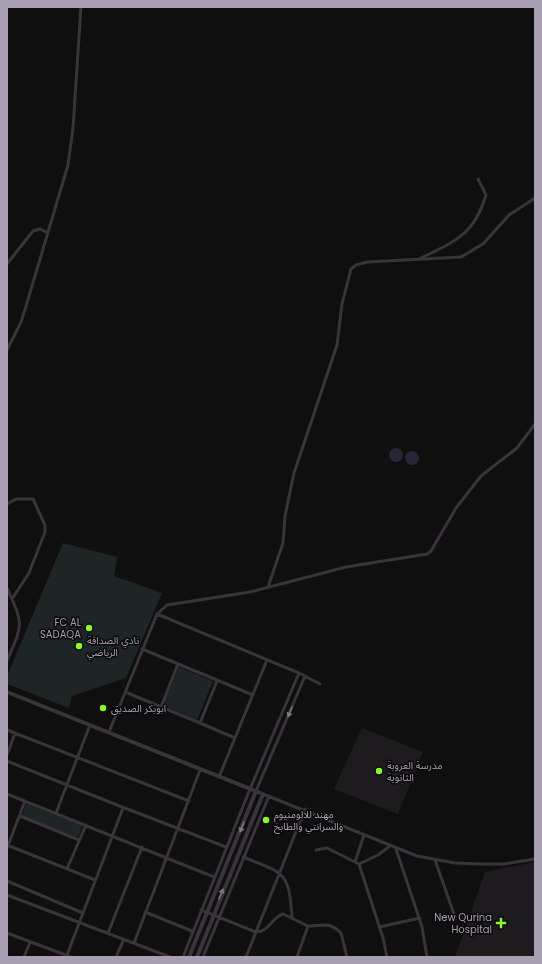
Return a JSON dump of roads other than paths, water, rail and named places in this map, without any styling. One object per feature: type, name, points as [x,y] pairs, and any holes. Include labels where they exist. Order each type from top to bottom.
[{"type":"street","points":[[7,350],[25,309],[68,165],[81,7]]},
{"type":"street","points":[[420,259],[456,240],[471,228],[486,195],[478,178]]},
{"type":"street","points":[[268,587],[283,543],[285,516],[294,473],[337,345],[342,304],[349,271],[356,265],[367,262],[451,258],[468,254],[483,244],[509,215],[535,198]]},
{"type":"street","points":[[7,264],[33,231],[40,229],[48,233]]},
{"type":"street","points":[[109,732],[157,614],[167,605],[268,587],[346,567],[427,554],[431,551],[456,508],[481,476],[517,448],[535,424]]},
{"type":"street","points":[[7,504],[16,499],[33,499],[45,525],[44,532],[29,573],[12,599]]},
{"type":"street","points":[[7,588],[21,624],[7,661]]},
{"type":"street","points":[[157,614],[299,673],[320,684]]},
{"type":"street","points":[[142,649],[252,695]]},
{"type":"street","points":[[219,777],[267,660]]},
{"type":"street","points":[[160,707],[178,664]]},
{"type":"street","points":[[183,957],[226,847],[299,673]]},
{"type":"street","points":[[189,957],[256,791],[305,676]]},
{"type":"street","points":[[200,723],[217,681]]},
{"type":"street","points":[[7,692],[200,770],[305,809],[396,848],[435,860],[480,864],[504,864],[535,859]]},
{"type":"street","points":[[125,692],[235,738]]},
{"type":"street","points":[[56,813],[90,725]]},
{"type":"street","points":[[7,730],[189,801]]},
{"type":"street","points":[[7,755],[15,733]]},
{"type":"street","points":[[7,761],[226,847]]},
{"type":"street","points":[[134,943],[200,770]]},
{"type":"street","points":[[7,794],[214,877]]},
{"type":"street","points":[[197,957],[263,794]]},
{"type":"street","points":[[203,957],[218,917],[269,796]]},
{"type":"street","points":[[25,801],[7,846],[95,880]]},
{"type":"street","points":[[67,955],[124,808]]},
{"type":"street","points":[[246,957],[305,809]]},
{"type":"street","points":[[20,816],[79,840]]},
{"type":"street","points":[[67,869],[86,825]]},
{"type":"street","points":[[355,862],[364,835]]},
{"type":"street","points":[[359,864],[378,855],[390,846]]},
{"type":"street","points":[[108,933],[142,847]]},
{"type":"street","points":[[316,850],[327,848],[359,864],[387,957]]},
{"type":"street","points":[[396,848],[420,918],[425,936],[427,957]]},
{"type":"street","points":[[244,857],[279,872],[290,889],[292,918]]},
{"type":"street","points":[[435,860],[455,917]]},
{"type":"street","points":[[7,881],[83,912]]},
{"type":"street","points":[[7,895],[170,957]]},
{"type":"street","points":[[201,910],[256,932],[262,931],[281,915],[292,918],[308,926],[328,926],[339,930],[344,940],[347,957]]},
{"type":"street","points":[[146,912],[192,931]]},
{"type":"street","points":[[379,927],[420,918]]},
{"type":"street","points":[[297,957],[308,926]]},
{"type":"street","points":[[7,933],[71,957]]},
{"type":"street","points":[[116,957],[124,939]]},
{"type":"street","points":[[24,957],[30,942]]},
{"type":"place","name":"FC AL SADAQA","points":[[89,628]]},
{"type":"place","name":"نادي الصداقة الرياضي","points":[[79,646]]},
{"type":"place","name":"ابوبكر الصديق","points":[[103,708]]},
{"type":"place","name":"مدرسة العروبة الثانوية","points":[[379,771]]},
{"type":"place","name":"مهند للالومنيوم والسرانتي والطابخ","points":[[266,820]]},
{"type":"place","name":"New Qurina Hospital","points":[[501,923]]}]
